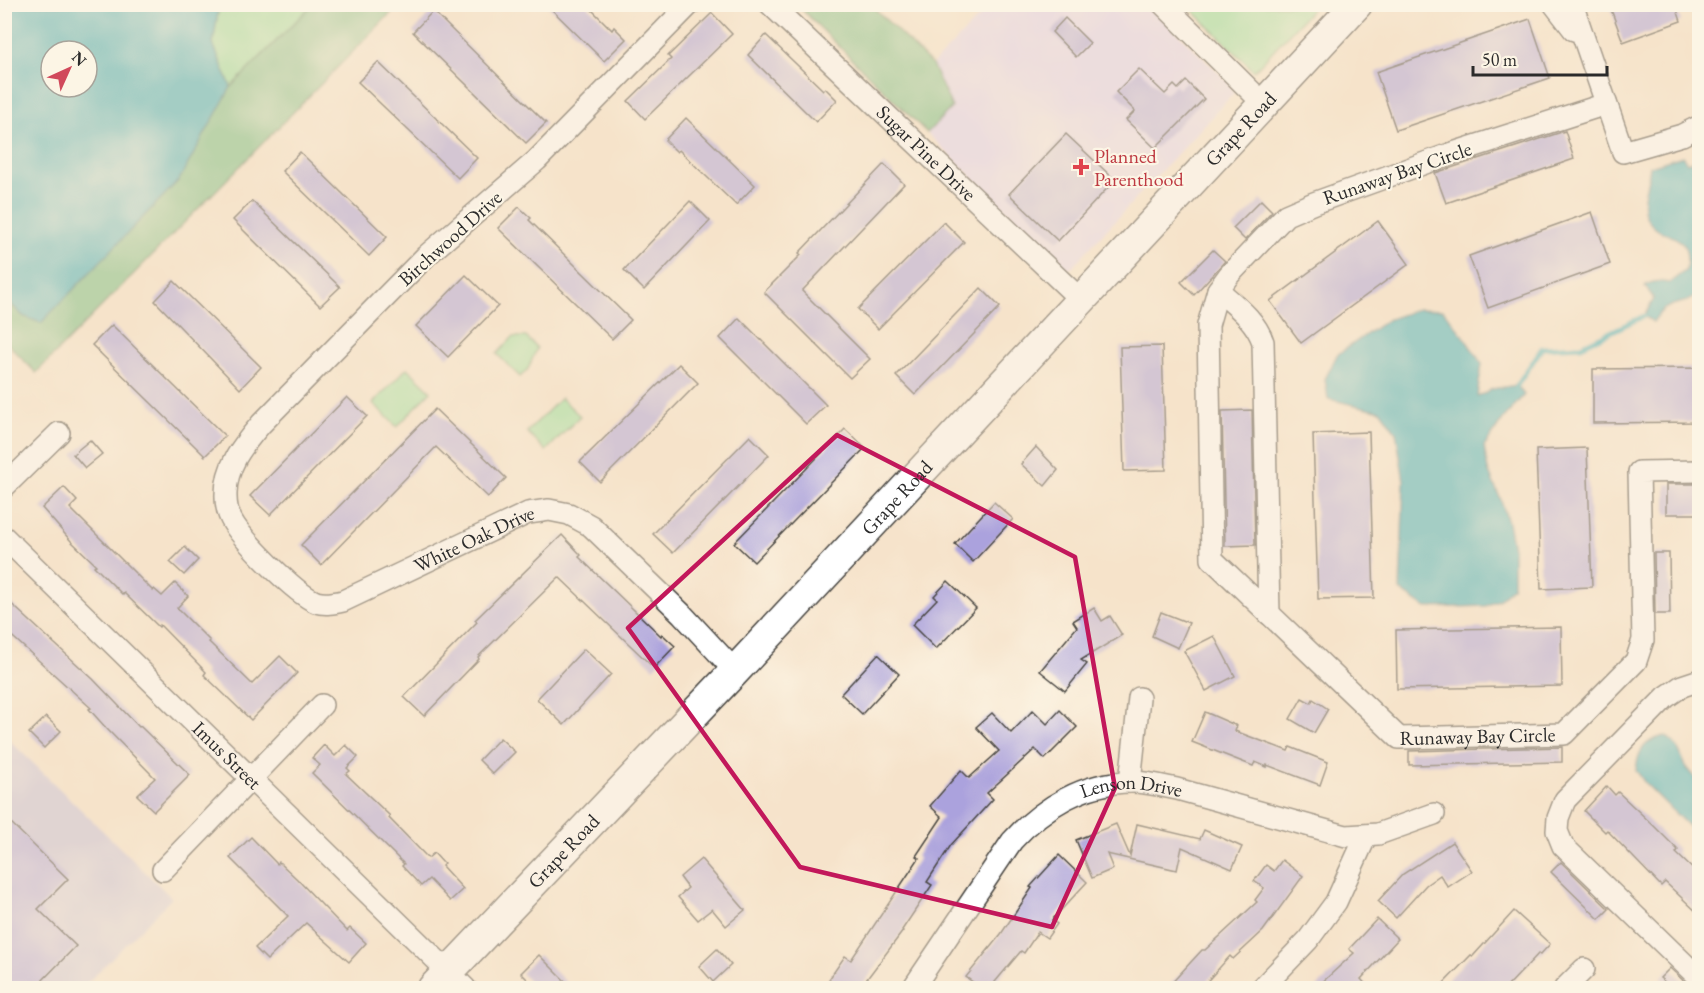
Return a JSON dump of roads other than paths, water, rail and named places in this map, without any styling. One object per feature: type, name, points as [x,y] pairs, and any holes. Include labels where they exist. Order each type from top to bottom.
[{"type":"main road","name":"Grape Road","points":[[449,983],[735,671],[1083,301],[1357,4]]},
{"type":"street","name":"Birchwood Drive","points":[[227,483],[230,469],[242,446],[261,424],[426,256],[537,160],[690,4]]},
{"type":"street","name":"Sugar Pine Drive","points":[[770,4],[1083,301]]},
{"type":"street","points":[[1163,4],[1264,104]]},
{"type":"street","points":[[1554,4],[1590,53]]},
{"type":"street","points":[[1572,4],[1623,152],[1682,135],[1700,126]]},
{"type":"street","name":"Runaway Bay Circle","points":[[1606,104],[1450,154],[1286,215],[1229,275],[1218,290],[1208,325],[1212,559],[1399,738],[1564,734],[1636,661],[1644,640],[1639,472],[1700,471]]},
{"type":"street","points":[[1218,290],[1252,321],[1263,342],[1269,614]]},
{"type":"street","points":[[4,487],[59,433]]},
{"type":"street","name":"White Oak Drive","points":[[227,483],[226,499],[230,517],[241,535],[301,592],[316,602],[329,604],[343,601],[528,513],[549,510],[569,514],[591,526],[682,614],[735,671]]},
{"type":"street","name":"Imus Street","points":[[4,537],[252,778],[449,983]]},
{"type":"street","points":[[1700,681],[1683,687],[1666,697],[1580,783],[1565,800],[1558,818],[1557,831],[1563,846],[1700,979]]},
{"type":"street","points":[[1130,782],[1139,698]]},
{"type":"street","points":[[163,870],[322,705]]},
{"type":"street","name":"Lenson Drive","points":[[914,988],[1012,840],[1030,821],[1052,805],[1075,794],[1104,785],[1130,782],[1177,789],[1346,836],[1366,836],[1399,828],[1434,814]]},
{"type":"street","points":[[1262,988],[1308,940],[1336,902],[1366,836]]},
{"type":"street","points":[[1565,988],[1584,969]]},
{"type":"water","points":[[4,5],[219,5],[213,44],[231,87],[179,180],[41,323],[23,316],[5,298]]},
{"type":"water","points":[[1699,149],[1699,294],[1690,300],[1668,307],[1653,322],[1644,316],[1654,299],[1645,286],[1657,282],[1669,283],[1686,270],[1687,256],[1685,247],[1680,241],[1652,225],[1646,216],[1644,198],[1650,166],[1683,156],[1687,163],[1698,159],[1695,151]]},
{"type":"water","points":[[1418,309],[1443,310],[1462,334],[1482,364],[1477,396],[1492,389],[1517,385],[1524,395],[1503,419],[1484,447],[1488,470],[1508,522],[1513,549],[1513,586],[1500,599],[1486,606],[1426,608],[1400,590],[1404,481],[1396,432],[1381,411],[1328,399],[1325,379],[1337,355],[1387,320]]},
{"type":"water","points":[[1665,736],[1677,747],[1688,770],[1699,780],[1699,837],[1645,783],[1636,770],[1644,747],[1652,740]]},
{"type":"waterway","points":[[1517,385],[1542,348],[1581,346],[1644,316]]},
{"type":"place","name":"Planned Parenthood","points":[[1081,167]]}]
